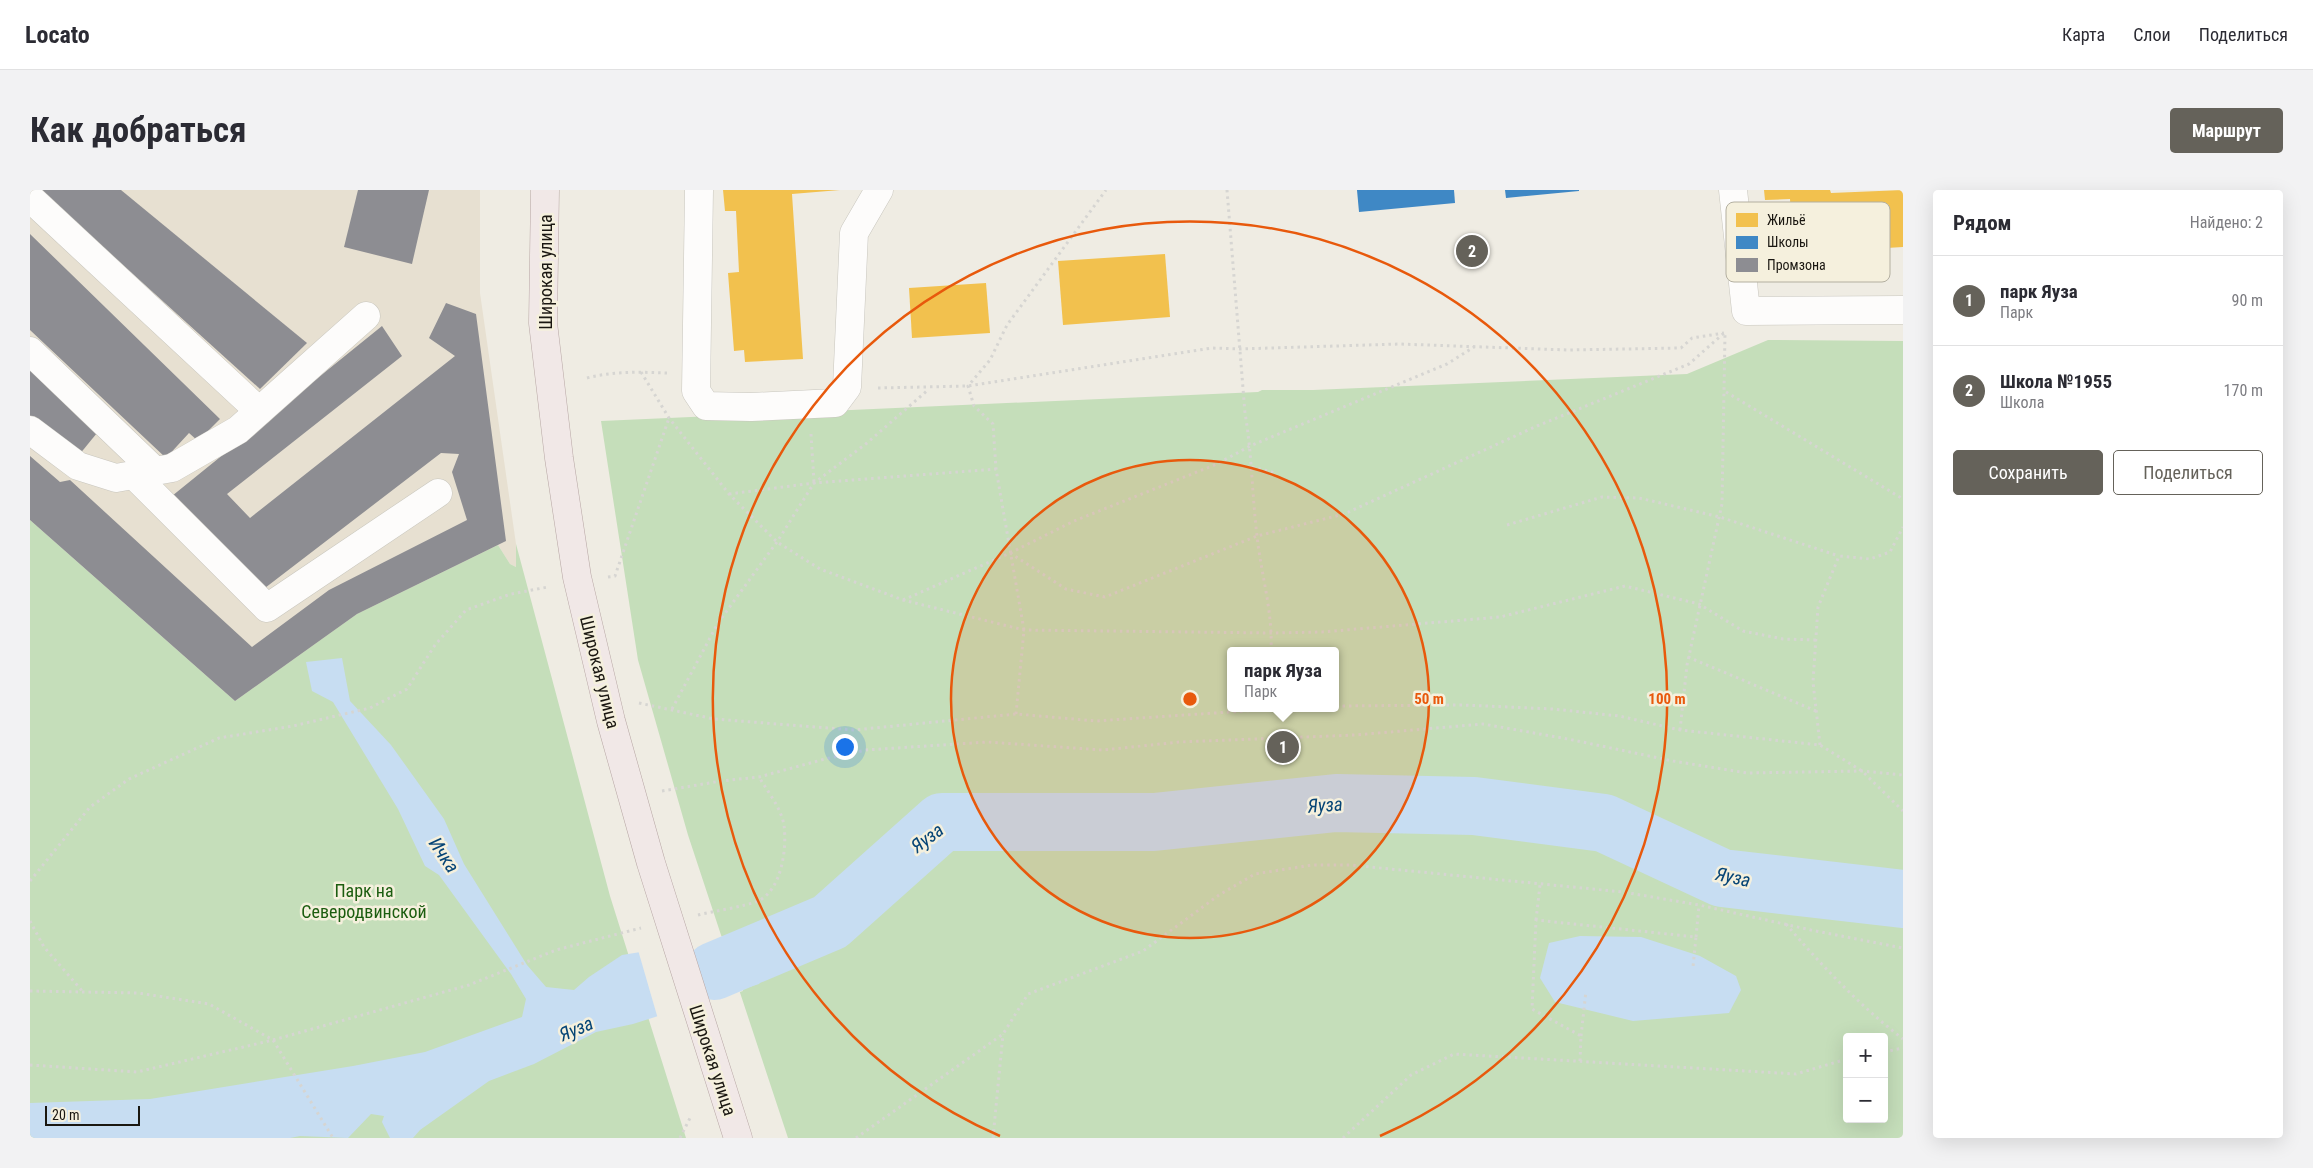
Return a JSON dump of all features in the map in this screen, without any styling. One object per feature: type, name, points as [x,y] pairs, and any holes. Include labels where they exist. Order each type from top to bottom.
[{"type":"main road","name":"Широкая улица","points":[[545,190],[543,323],[559,458],[578,582],[611,721],[651,863],[738,1138]]},
{"type":"lane","points":[[699,190],[696,391],[706,406],[835,403],[847,387],[854,232],[880,190]]},
{"type":"lane","points":[[30,198],[259,411]]},
{"type":"lane","points":[[1743,282],[1746,311],[1903,310]]},
{"type":"lane","points":[[30,430],[78,466],[116,478],[172,468],[238,430],[366,316]]},
{"type":"lane","points":[[30,351],[145,473],[267,608],[438,493]]},
{"type":"path","points":[[968,386],[990,360],[1007,325],[1106,190]]},
{"type":"path","points":[[1227,190],[1245,413],[1250,446],[1257,536],[1272,633],[1271,647]]},
{"type":"path","points":[[1010,553],[1066,589],[1105,597],[1257,536],[1344,514],[1538,426],[1689,364],[1746,311]]},
{"type":"path","points":[[847,387],[929,388],[968,386],[1212,348],[1239,349],[1399,344],[1568,350],[1682,348],[1692,338],[1725,332]]},
{"type":"path","points":[[1680,730],[1688,657],[1722,504],[1725,332]]},
{"type":"path","points":[[902,600],[1010,553],[1074,521],[1217,464],[1250,446],[1447,364],[1475,346]]},
{"type":"path","points":[[587,378],[598,375],[641,372],[696,374]]},
{"type":"path","points":[[641,372],[669,418],[729,494],[777,542],[820,570],[902,600],[1024,630],[1322,632],[1500,618],[1625,586],[1699,604],[1743,631],[1784,639],[1816,640]]},
{"type":"path","points":[[968,386],[974,406],[993,424],[996,469],[1024,630],[1016,714]]},
{"type":"path","points":[[672,710],[718,623],[777,542],[814,483],[867,442],[929,388]]},
{"type":"path","points":[[1725,391],[1903,500]]},
{"type":"path","points":[[810,405],[814,483]]},
{"type":"path","points":[[30,881],[90,807],[129,779],[219,738],[293,726],[370,708],[407,688],[435,645],[466,610],[498,598],[615,576],[669,418]]},
{"type":"path","points":[[1252,467],[1276,473]]},
{"type":"path","points":[[729,494],[814,483],[996,469]]},
{"type":"path","points":[[1507,525],[1602,497],[1639,498],[1720,517],[1839,556],[1870,559],[1890,552],[1903,527]]},
{"type":"path","points":[[1820,745],[1813,682],[1818,606],[1839,556]]},
{"type":"path","points":[[1688,657],[1816,712]]},
{"type":"path","points":[[639,703],[714,720],[854,730],[1016,714],[1090,721],[1147,719],[1231,712]]},
{"type":"path","points":[[1339,706],[1463,705],[1553,709],[1619,716],[1680,730],[1820,745],[1862,771],[1903,811]]},
{"type":"path","points":[[661,791],[721,781],[759,778],[824,758],[866,750],[926,745],[987,742],[1103,750],[1180,742],[1355,735],[1483,724],[1568,739],[1673,761],[1748,773],[1862,771],[1903,775]]},
{"type":"path","points":[[759,778],[774,800],[784,824],[784,858],[776,883],[759,900]]},
{"type":"path","points":[[856,1138],[1003,1034],[1028,994],[1143,951],[1219,895],[1255,874],[1312,865],[1350,865],[1623,892],[1699,905],[1903,948]]},
{"type":"path","points":[[1540,885],[1536,920],[1532,1009],[1581,1036]]},
{"type":"path","points":[[1693,967],[1699,905]]},
{"type":"path","points":[[1536,920],[1696,937]]},
{"type":"path","points":[[30,921],[44,947],[84,994]]},
{"type":"path","points":[[1786,924],[1819,962],[1869,1012],[1903,1039]]},
{"type":"path","points":[[30,1065],[137,1072],[273,1040],[469,985],[556,950],[633,929]]},
{"type":"path","points":[[1580,1061],[1586,991]]},
{"type":"path","points":[[30,992],[138,993],[209,1004],[273,1040],[334,1138]]},
{"type":"path","points":[[994,1138],[1003,1034]]},
{"type":"path","points":[[1888,1051],[1903,1048]]},
{"type":"path","points":[[1343,1138],[1411,1075],[1454,1054],[1796,1074],[1843,1060]]},
{"type":"path","points":[[680,1138],[690,1118]]},
{"type":"shaded area","points":[[30,190],[480,190],[480,293],[516,544],[516,567],[510,564],[498,545],[235,701],[30,520]]},
{"type":"green space","points":[[1768,340],[1903,341],[1903,1138],[788,1138],[688,835],[638,660],[601,421],[1258,392],[1262,390],[1313,390],[1687,374]]},
{"type":"green space","name":"Парк на Северодвинской","points":[[30,520],[235,701],[357,614],[498,545],[510,564],[516,567],[516,544],[610,896],[686,1138],[30,1138]]},
{"type":"water","name":"Ичка","points":[[342,658],[350,701],[391,745],[444,819],[464,864],[527,965],[546,987],[574,990],[589,977],[622,955],[763,932],[791,941],[759,984],[633,1024],[596,1032],[534,1064],[489,1081],[420,1130],[413,1138],[390,1138],[382,1122],[384,1116],[371,1114],[348,1138],[300,1136],[290,1138],[30,1138],[30,1103],[150,1099],[353,1066],[425,1052],[522,1017],[526,999],[511,974],[439,875],[425,866],[398,809],[333,702],[312,691],[306,662]]},
{"type":"water","points":[[1580,936],[1641,937],[1700,956],[1736,976],[1741,990],[1729,1013],[1633,1021],[1555,1002],[1540,978],[1549,943]]},
{"type":"pier","points":[[724,936],[743,991],[658,1019],[638,950]]},
{"type":"building: Жильё","points":[[723,190],[840,190],[792,194],[803,359],[745,362],[744,350],[734,351],[728,273],[739,272],[736,211],[725,211]]},
{"type":"building: Жильё","points":[[1764,190],[1830,190],[1831,193],[1903,190],[1903,247],[1890,248],[1890,202],[1790,202],[1790,199],[1765,200]]},
{"type":"building: Жильё","points":[[1165,254],[1170,317],[1063,325],[1058,261]]},
{"type":"building: Жильё","points":[[986,283],[990,333],[912,338],[909,288]]},
{"type":"building: Школы","points":[[1357,190],[1454,190],[1455,203],[1359,212]]},
{"type":"building: Школы","points":[[1505,190],[1579,190],[1579,191],[1506,198]]},
{"type":"building: Промзона","points":[[40,190],[121,190],[307,343],[260,389]]},
{"type":"building: Промзона","points":[[358,190],[429,190],[412,264],[344,247]]},
{"type":"building: Промзона","points":[[30,234],[220,419],[198,441],[189,433],[166,458],[30,330]]},
{"type":"building: Промзона","points":[[446,303],[476,314],[506,541],[357,614],[235,701],[30,520],[30,456],[60,482],[70,480],[252,647],[329,590],[467,520],[452,472],[459,454],[441,453],[261,591],[172,496],[382,326],[402,356],[227,494],[250,518],[455,356],[429,338]]},
{"type":"building: Промзона","points":[[30,365],[97,433],[79,455],[30,421]]},
{"type":"waterway","name":"Яуза","points":[[714,971],[830,922],[942,822],[1154,822],[1336,803],[1474,806],[1604,823],[1722,878],[1903,899]]},
{"type":"place","name":"Школа №1955","points":[[1472,251]]},
{"type":"place","name":"парк Яуза","points":[[1283,747]]}]
